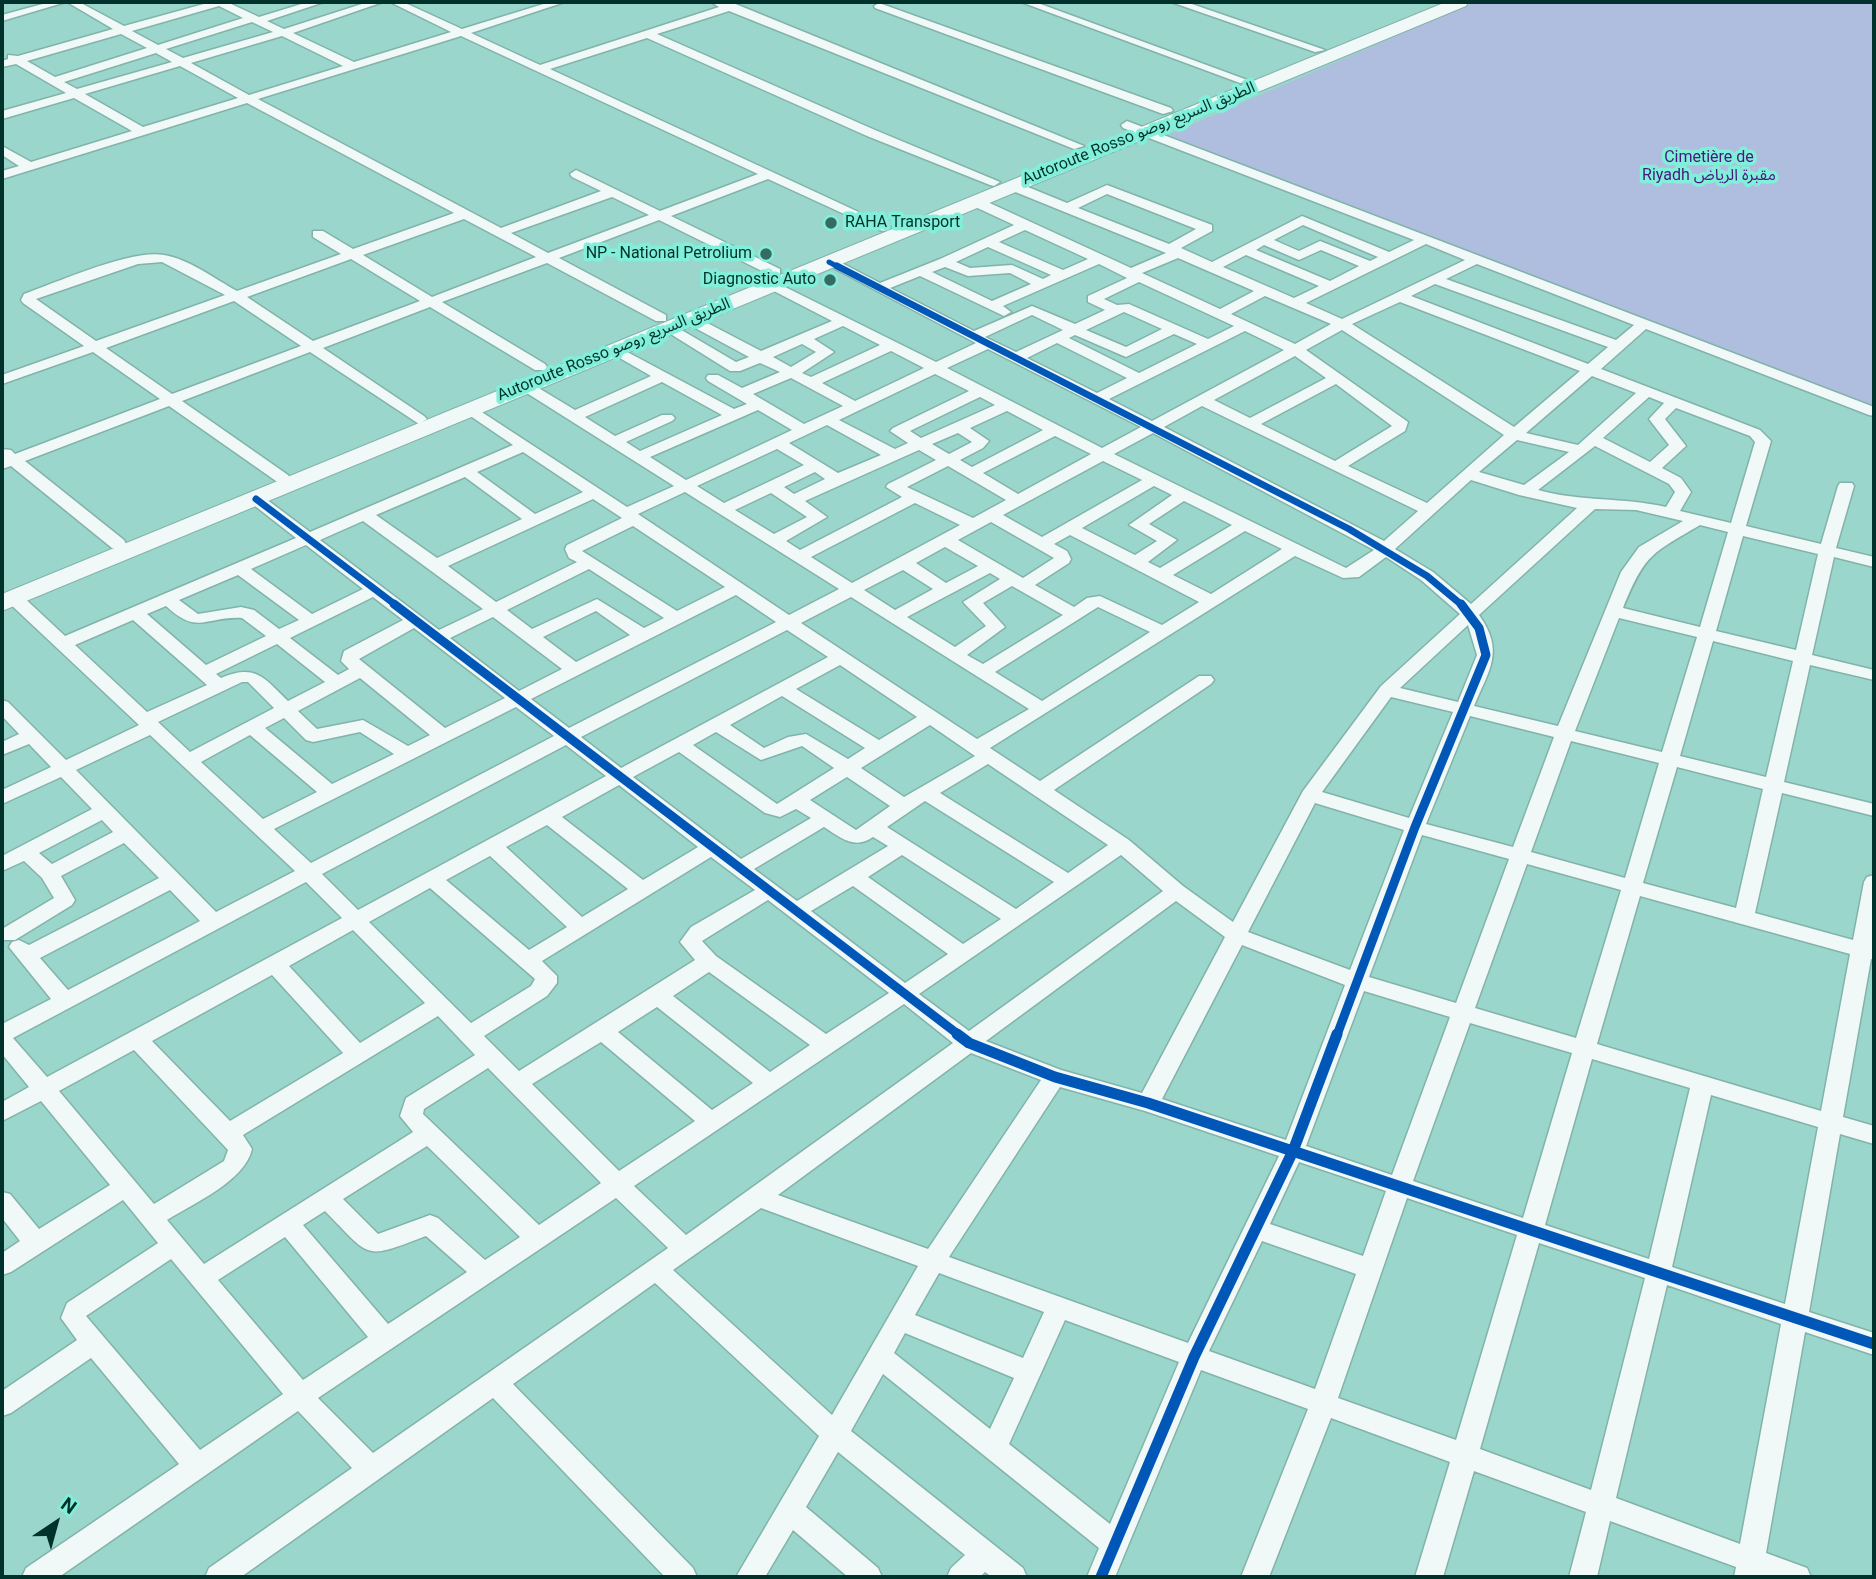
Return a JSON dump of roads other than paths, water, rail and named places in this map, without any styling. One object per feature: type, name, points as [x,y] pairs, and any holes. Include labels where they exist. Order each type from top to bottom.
[{"type":"highway","name":"Autoroute Rosso الطريق السريع روصو","points":[[6,598],[118,544],[282,478],[540,367],[665,323],[774,279],[829,262],[976,202],[1004,184],[1078,146],[1137,129],[1167,111],[1436,2]]},
{"type":"highway","name":"Autoroute Rosso الطريق السريع روصو","points":[[6,598],[256,499],[616,350],[665,323],[689,319],[884,227],[1004,184],[1460,2]]},
{"type":"street","points":[[2,18],[61,2]]},
{"type":"street","points":[[72,2],[91,7],[124,30],[246,98],[549,258],[665,323],[735,368]]},
{"type":"street","points":[[169,2],[206,20]]},
{"type":"street","points":[[54,81],[158,49],[206,20],[221,2],[351,65]]},
{"type":"street","points":[[2,64],[124,30],[206,20],[256,19],[319,2]]},
{"type":"street","points":[[2,115],[183,63],[378,2]]},
{"type":"street","points":[[395,2],[884,227]]},
{"type":"street","points":[[2,175],[560,2]]},
{"type":"street","points":[[716,2],[1078,146]]},
{"type":"street","points":[[541,68],[747,2]]},
{"type":"street","points":[[1026,2],[1244,81]]},
{"type":"street","points":[[1176,2],[1319,50]]},
{"type":"street","points":[[879,6],[1167,111]]},
{"type":"street","points":[[648,34],[860,129],[1174,251],[1342,324],[1515,435],[1587,444],[1651,469],[1681,487],[1683,492],[1670,513]]},
{"type":"street","points":[[2,51],[141,131]]},
{"type":"street","points":[[1137,129],[1874,412]]},
{"type":"street","points":[[2,150],[30,166]]},
{"type":"street","points":[[576,174],[662,216],[843,321],[1242,526],[1343,573],[1353,573],[1384,550],[1468,474],[1644,324]]},
{"type":"street","points":[[6,458],[313,348],[769,174]]},
{"type":"street","points":[[1067,208],[1107,189],[1207,228],[1134,276],[1093,299],[1116,310]]},
{"type":"street","points":[[500,233],[612,192]]},
{"type":"street","points":[[976,202],[1296,349],[1401,425],[1336,467]]},
{"type":"street","points":[[2,380],[464,214]]},
{"type":"street","points":[[1213,267],[1302,220],[1390,257]]},
{"type":"street","points":[[879,288],[945,262],[1024,225]]},
{"type":"street","points":[[318,234],[540,367]]},
{"type":"street","points":[[1263,240],[1299,256],[1320,244],[1370,266]]},
{"type":"street","points":[[1295,303],[1424,240]]},
{"type":"street","points":[[988,242],[1063,275]]},
{"type":"street","points":[[1245,250],[1331,286]]},
{"type":"street","points":[[282,478],[94,348],[29,300],[29,297],[148,258],[173,261],[236,296],[419,419]]},
{"type":"street","points":[[992,306],[1098,260]]},
{"type":"street","points":[[373,1471],[300,1396],[2,1037],[629,704],[903,562],[1342,324],[1475,260]]},
{"type":"street","points":[[829,262],[980,341],[1153,426],[1384,550],[1449,593],[1470,615],[1486,645],[1486,655],[1415,827],[1293,1151],[1194,1357],[1101,1577]]},
{"type":"street","points":[[945,262],[968,272],[1012,270],[1043,284]]},
{"type":"street","points":[[920,271],[1015,318]]},
{"type":"street","points":[[1433,279],[1619,346]]},
{"type":"street","points":[[1220,315],[1265,290]]},
{"type":"street","points":[[1398,296],[1647,391],[1761,437],[1763,441],[1429,1577]]},
{"type":"street","points":[[1015,358],[1124,307],[1208,344]]},
{"type":"street","points":[[675,618],[575,554],[573,550],[687,486],[936,368],[1032,310],[1126,353],[1174,329]]},
{"type":"street","points":[[689,319],[855,407]]},
{"type":"street","points":[[805,431],[713,378],[843,321]]},
{"type":"street","points":[[1097,398],[1245,326]]},
{"type":"street","points":[[1058,338],[1138,378]]},
{"type":"street","points":[[741,394],[791,373],[827,352],[803,339]]},
{"type":"street","points":[[811,383],[891,345]]},
{"type":"street","points":[[616,350],[733,415]]},
{"type":"street","points":[[572,416],[663,376]]},
{"type":"street","points":[[1250,424],[1337,378]]},
{"type":"street","points":[[527,387],[1042,709]]},
{"type":"street","points":[[981,391],[898,431],[1016,499]]},
{"type":"street","points":[[1525,492],[1587,444],[1647,391]]},
{"type":"street","points":[[1202,400],[1429,510]]},
{"type":"street","points":[[1651,469],[1678,446],[1657,419],[1674,402]]},
{"type":"street","points":[[638,457],[759,404]]},
{"type":"street","points":[[793,500],[1007,405]]},
{"type":"street","points":[[471,410],[1041,789],[1122,845],[1176,891],[1236,935],[1357,981],[1874,1135]]},
{"type":"street","points":[[614,443],[667,418]]},
{"type":"street","points":[[828,420],[896,456]]},
{"type":"street","points":[[894,486],[950,460],[981,441],[960,428]]},
{"type":"street","points":[[972,473],[1055,430]]},
{"type":"street","points":[[779,444],[836,479]]},
{"type":"street","points":[[62,644],[524,446]]},
{"type":"street","points":[[6,458],[118,544]]},
{"type":"street","points":[[724,509],[816,465]]},
{"type":"street","points":[[862,469],[971,524]]},
{"type":"street","points":[[465,470],[533,520]]},
{"type":"street","points":[[1468,474],[1525,492],[1591,504],[1624,503],[1874,562]]},
{"type":"street","points":[[1042,544],[1154,480]]},
{"type":"street","points":[[1744,917],[1776,786],[1827,551],[1846,486]]},
{"type":"street","points":[[772,487],[819,517],[774,541]]},
{"type":"street","points":[[436,565],[593,493]]},
{"type":"street","points":[[1136,562],[1169,540],[1138,524],[1184,494]]},
{"type":"street","points":[[799,557],[915,497]]},
{"type":"street","points":[[256,499],[969,1043],[1055,1077],[1148,1103],[1874,1344]]},
{"type":"street","points":[[1148,1103],[1310,795],[1387,690],[1591,504]]},
{"type":"street","points":[[363,514],[436,565],[575,670]]},
{"type":"street","points":[[955,655],[996,628],[972,602],[1063,559],[1061,555],[989,514]]},
{"type":"street","points":[[1255,1577],[1323,1404],[1399,1187],[1565,733],[1629,572],[1645,551],[1697,520]]},
{"type":"street","points":[[1161,575],[1242,526]]},
{"type":"street","points":[[1070,528],[1211,601]]},
{"type":"street","points":[[944,539],[1075,615]]},
{"type":"street","points":[[796,800],[852,836],[859,836],[926,793],[1042,709],[1292,550]]},
{"type":"street","points":[[437,638],[590,562]]},
{"type":"street","points":[[903,562],[946,590]]},
{"type":"street","points":[[894,617],[990,566]]},
{"type":"street","points":[[239,568],[311,621]]},
{"type":"street","points":[[261,828],[737,588]]},
{"type":"street","points":[[204,673],[374,590]]},
{"type":"street","points":[[6,598],[150,723],[310,874],[617,1184],[685,1249]]},
{"type":"street","points":[[167,598],[197,619],[240,611],[279,637],[338,683]]},
{"type":"street","points":[[982,672],[1093,602],[1100,601],[1163,632]]},
{"type":"street","points":[[530,637],[597,604],[641,635]]},
{"type":"street","points":[[1613,611],[1804,660],[1874,675]]},
{"type":"street","points":[[135,612],[219,686]]},
{"type":"street","points":[[414,621],[350,655],[350,661],[442,735]]},
{"type":"street","points":[[2,1112],[842,656]]},
{"type":"street","points":[[189,760],[360,670]]},
{"type":"street","points":[[2,797],[63,769],[239,677],[253,677],[313,736],[363,726],[406,753]]},
{"type":"street","points":[[1041,789],[1205,680]]},
{"type":"street","points":[[782,688],[878,748]]},
{"type":"street","points":[[1387,690],[1874,810]]},
{"type":"street","points":[[2,706],[215,924]]},
{"type":"street","points":[[680,744],[772,809],[780,811],[931,716]]},
{"type":"street","points":[[716,724],[761,754],[768,754],[801,739],[848,767],[903,806]]},
{"type":"street","points":[[252,727],[329,792]]},
{"type":"street","points":[[2,749],[31,736]]},
{"type":"street","points":[[926,793],[1070,883]]},
{"type":"street","points":[[1310,795],[1415,827],[1868,951]]},
{"type":"street","points":[[2,864],[104,811]]},
{"type":"street","points":[[547,815],[643,890]]},
{"type":"street","points":[[740,869],[824,819]]},
{"type":"street","points":[[874,828],[1016,919]]},
{"type":"street","points":[[50,874],[126,833]]},
{"type":"street","points":[[491,845],[580,927]]},
{"type":"street","points":[[36,1577],[385,1339],[905,995],[1122,845]]},
{"type":"street","points":[[796,911],[903,846]]},
{"type":"street","points":[[528,960],[712,847]]},
{"type":"street","points":[[26,852],[50,874],[65,900],[46,914],[5,932],[65,1002]]},
{"type":"street","points":[[853,876],[963,955]]},
{"type":"street","points":[[431,878],[546,976],[547,983],[469,1035]]},
{"type":"street","points":[[26,956],[172,880]]},
{"type":"street","points":[[1750,1569],[1831,1121],[1868,951],[1874,882]]},
{"type":"street","points":[[769,891],[693,937],[690,942],[709,961],[827,1046]]},
{"type":"street","points":[[221,1577],[758,1197],[1176,891]]},
{"type":"street","points":[[517,1083],[658,996],[709,961]]},
{"type":"street","points":[[275,964],[357,1054]]},
{"type":"street","points":[[658,996],[770,1083]]},
{"type":"street","points":[[228,1133],[439,1004]]},
{"type":"street","points":[[602,1031],[712,1122]]},
{"type":"street","points":[[138,1040],[228,1133],[240,1149],[238,1159],[232,1167],[151,1218]]},
{"type":"street","points":[[490,1056],[414,1104],[411,1116],[537,1238]]},
{"type":"street","points":[[750,1577],[933,1261],[1055,1077]]},
{"type":"street","points":[[1583,1577],[1702,1083]]},
{"type":"street","points":[[201,1278],[429,1133]]},
{"type":"street","points":[[2,1265],[125,1187]]},
{"type":"street","points":[[758,1197],[1601,1506],[1750,1569],[1797,1577]]},
{"type":"street","points":[[327,1198],[370,1242],[377,1244],[430,1225],[484,1273]]},
{"type":"street","points":[[2,1201],[36,1243]]},
{"type":"street","points":[[286,1223],[385,1339]]},
{"type":"street","points":[[1255,1229],[1370,1269]]},
{"type":"street","points":[[174,1245],[76,1310],[73,1318],[197,1465]]},
{"type":"street","points":[[656,1269],[835,1434],[1013,1577]]},
{"type":"street","points":[[994,1448],[1059,1307]]},
{"type":"street","points":[[899,1319],[1028,1372]]},
{"type":"street","points":[[2,1405],[93,1343]]},
{"type":"street","points":[[878,1355],[1115,1544]]},
{"type":"street","points":[[496,1384],[683,1577]]},
{"type":"street","points":[[790,1510],[868,1577]]},
{"type":"street","points":[[961,1577],[984,1554]]},
{"type":"place","name":"RAHA Transport","points":[[831,223]]},
{"type":"place","name":"NP - National Petrolium","points":[[766,254]]},
{"type":"place","name":"Diagnostic Auto","points":[[830,280]]},
{"type":"park label","name":"Cimetière de Riyadh مقبرة الرياض","points":[[1709,167]]}]
